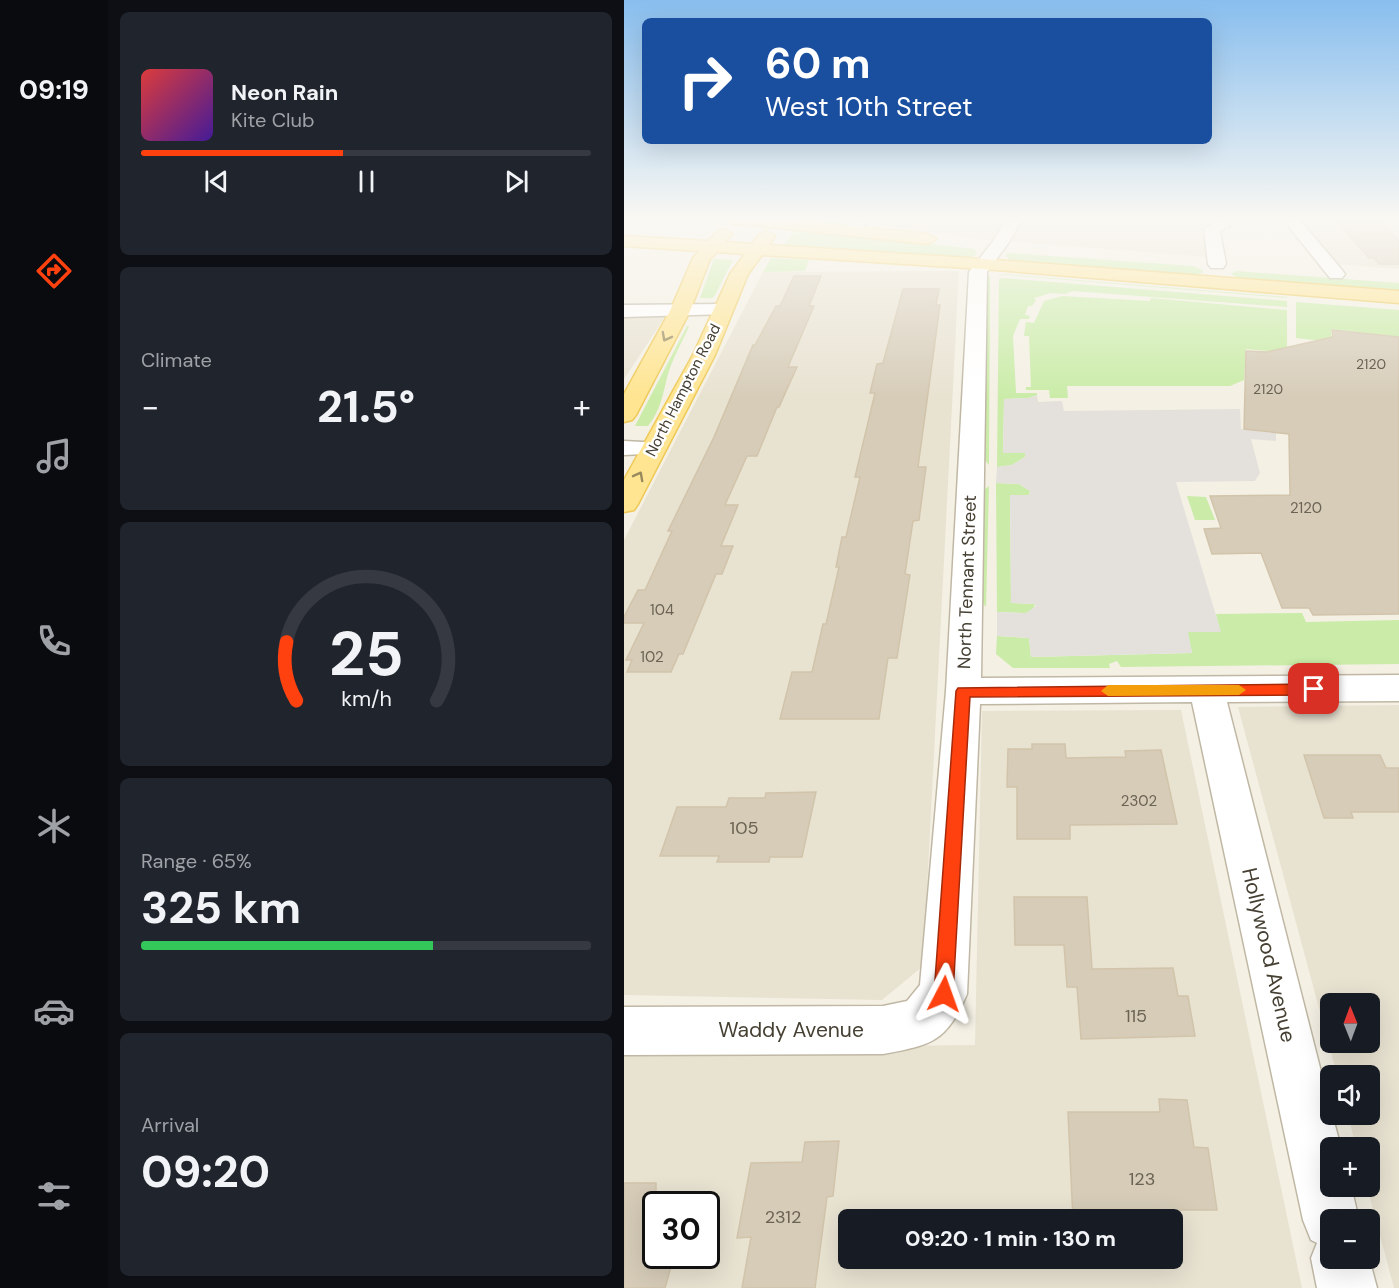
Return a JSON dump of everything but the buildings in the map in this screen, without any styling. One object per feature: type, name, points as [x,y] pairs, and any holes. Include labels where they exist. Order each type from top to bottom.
[{"type":"main road","points":[[624,415],[680,311],[694,278]]},
{"type":"main road","name":"North Hampton Road","points":[[624,504],[704,355],[737,278]]},
{"type":"main road","points":[[1280,278],[1399,297]]},
{"type":"street","name":"North Tennant Street","points":[[944,994],[963,691],[978,278]]},
{"type":"street","points":[[624,311],[722,310]]},
{"type":"street","points":[[624,448],[654,448]]},
{"type":"street","points":[[963,691],[1399,688]]},
{"type":"street","name":"Hollywood Avenue","points":[[1207,690],[1327,1209]]},
{"type":"street","name":"Waddy Avenue","points":[[624,1030],[883,1030],[920,1023],[944,994]]},
{"type":"street","points":[[1343,1269],[1347,1288]]},
{"type":"shaded area","points":[[760,278],[959,278],[923,966],[882,1000],[624,995],[624,540]]},
{"type":"shaded area","points":[[624,317],[665,317],[624,379]]},
{"type":"shaded area","points":[[1037,395],[1038,402],[1062,401],[1064,411],[1240,409],[1241,429],[1276,433],[1276,441],[1251,439],[1260,473],[1255,481],[1176,482],[1221,632],[1188,632],[1192,653],[1031,657],[1029,638],[997,636],[997,612],[1026,613],[1036,606],[1035,604],[1011,603],[1010,495],[1029,495],[1030,491],[1019,484],[996,483],[997,467],[1012,465],[1025,457],[1025,453],[1003,453],[1004,399],[1029,398]]},
{"type":"shaded area","points":[[1399,705],[1399,1288],[1394,1288],[1380,1236],[1380,1209],[1373,1209],[1370,1197],[1380,1197],[1380,1137],[1354,1137],[1350,1125],[1380,1125],[1380,1065],[1334,1065],[1331,1053],[1380,1053],[1380,993],[1320,993],[1320,1012],[1238,707]]},
{"type":"shaded area","points":[[1181,710],[1302,1288],[624,1288],[624,1049],[975,1045],[982,711]]},
{"type":"green space","points":[[707,278],[724,278],[712,298],[700,298]]},
{"type":"green space","points":[[987,278],[990,278],[989,465],[983,458]]},
{"type":"green space","points":[[1046,278],[1287,297],[1287,298]]},
{"type":"green space","points":[[1238,278],[1333,278],[1399,283],[1399,292]]},
{"type":"green space","points":[[999,279],[1287,301],[1287,307],[1073,291],[1065,294],[1051,293],[1034,298],[1036,300],[1032,306],[1028,306],[1025,315],[1030,316],[1029,319],[1020,319],[1013,336],[1016,393],[1037,393],[1037,395],[1029,398],[1004,399],[1003,452],[1025,453],[1025,457],[1012,465],[997,467]]},
{"type":"green space","points":[[1062,296],[1150,301],[1151,298],[1287,310],[1287,353],[1246,349],[1244,380],[1230,386],[1067,386],[1068,398],[1050,398],[1049,390],[1026,390],[1026,387],[1031,387],[1029,336],[1024,336],[1026,322],[1034,323],[1044,301]]},
{"type":"green space","points":[[1296,302],[1399,310],[1399,337],[1331,329],[1332,342],[1296,338]]},
{"type":"green space","points":[[687,326],[689,327],[670,368],[656,414],[648,426],[635,426]]},
{"type":"green space","points":[[996,483],[1019,484],[1030,491],[1029,495],[1010,495],[1011,603],[1035,604],[1033,610],[1026,613],[997,612]]},
{"type":"green space","points":[[989,486],[986,607],[982,602],[984,490]]},
{"type":"green space","points":[[1187,496],[1206,497],[1215,520],[1195,520]]},
{"type":"green space","points":[[1302,613],[1306,622],[1399,620],[1399,664],[1121,667],[1117,661],[1109,664],[1110,668],[1013,668],[996,654],[997,636],[1029,638],[1031,657],[1192,653],[1187,632],[1220,632],[1216,614]]},
{"type":"slow traffic","points":[[1108,691],[1239,690]]},
{"type":"route","points":[[944,994],[963,691],[1314,689]]}]
